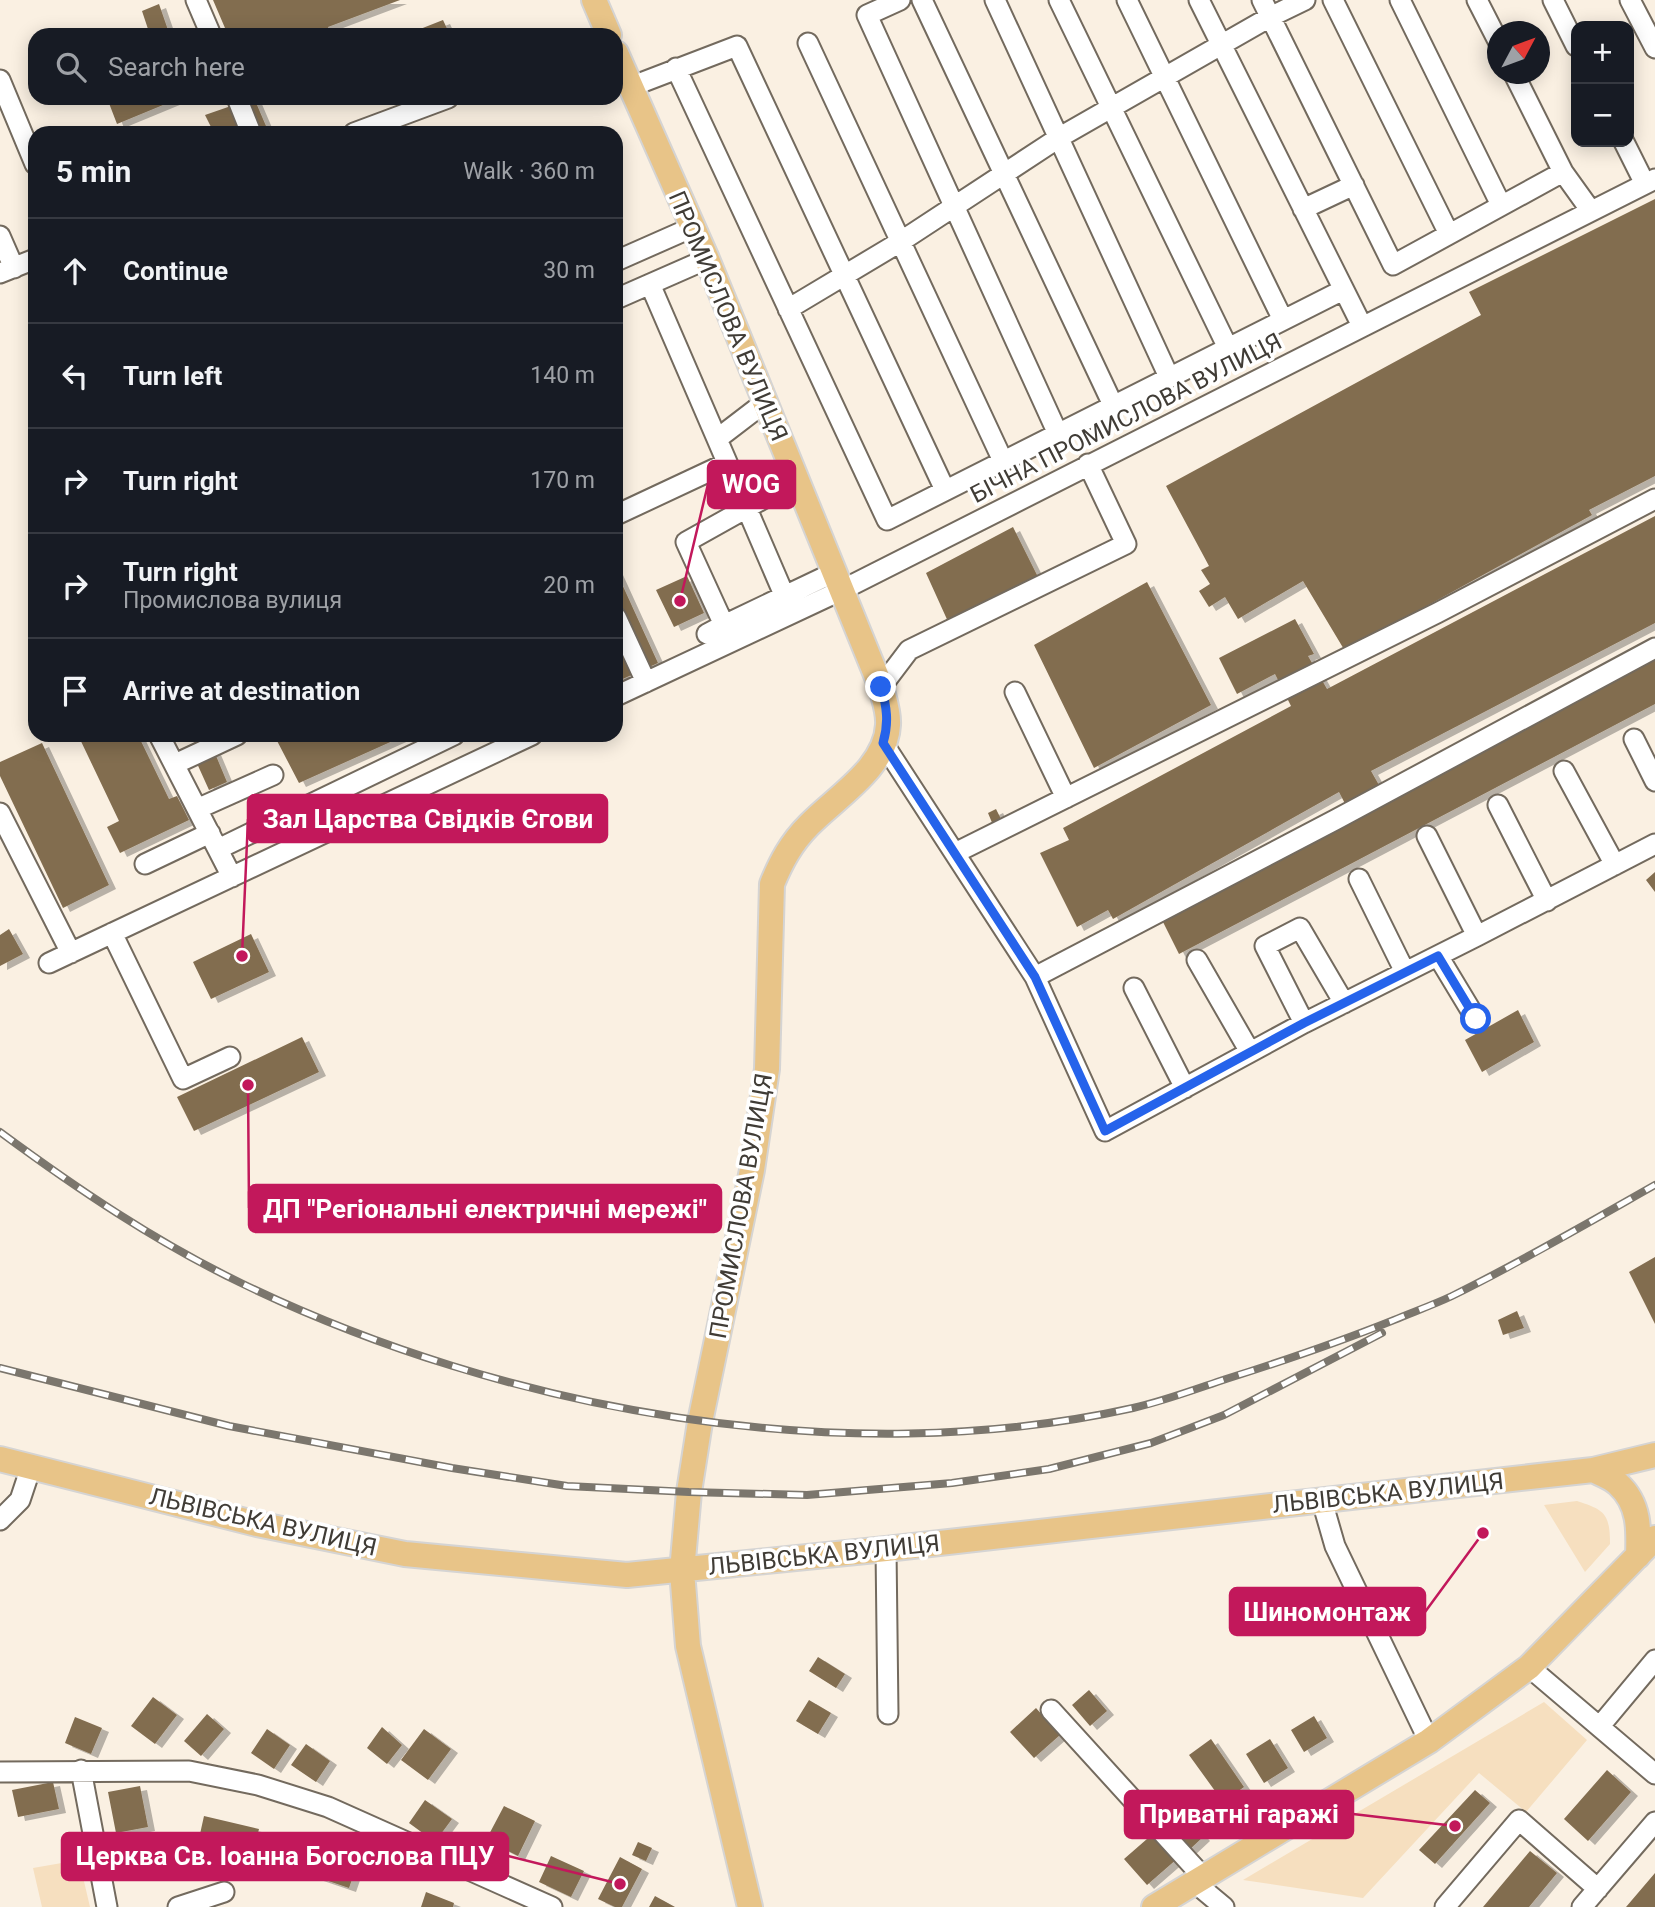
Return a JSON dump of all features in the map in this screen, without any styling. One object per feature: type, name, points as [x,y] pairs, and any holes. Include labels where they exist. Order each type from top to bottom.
[{"type":"main road","points":[[594,0],[606,28]]},
{"type":"main road","name":"ПРОМИСЛОВА ВУЛИЦЯ","points":[[623,70],[707,259],[839,581],[881,687],[888,725],[878,756],[864,773],[807,827],[783,856],[772,884],[767,1069],[752,1170],[700,1422],[689,1492],[682,1571],[688,1646],[750,1907]]},
{"type":"main road","name":"ЛЬВІВСЬКА ВУЛИЦЯ","points":[[0,1458],[257,1524],[405,1554],[627,1575],[1593,1471],[1655,1455]]},
{"type":"main road","points":[[1154,1907],[1429,1741],[1529,1667],[1647,1547],[1631,1503],[1618,1483],[1593,1471]]},
{"type":"street","points":[[196,0],[208,28]]},
{"type":"street","points":[[900,0],[867,15],[1058,434]]},
{"type":"street","points":[[922,0],[1113,405]]},
{"type":"street","points":[[995,0],[1170,377]]},
{"type":"street","points":[[1059,0],[1227,348]]},
{"type":"street","points":[[1127,0],[1283,320]]},
{"type":"street","points":[[1199,0],[1362,326]]},
{"type":"street","points":[[788,309],[900,242],[1060,137],[1221,45],[1266,8],[1305,0]]},
{"type":"street","points":[[1333,0],[1448,234]]},
{"type":"street","points":[[1400,0],[1501,205]]},
{"type":"street","points":[[1477,0],[1487,21]]},
{"type":"street","points":[[1553,0],[1571,36]]},
{"type":"street","points":[[1630,0],[1655,48]]},
{"type":"street","points":[[1266,8],[1393,265],[1563,172]]},
{"type":"street","points":[[808,43],[1003,461]]},
{"type":"street","points":[[630,86],[737,46],[945,490]]},
{"type":"street","points":[[676,68],[887,520],[1343,290]]},
{"type":"street","points":[[0,80],[28,147]]},
{"type":"street","points":[[1519,84],[1563,172],[1591,211]]},
{"type":"street","points":[[240,105],[248,126]]},
{"type":"street","points":[[373,126],[429,105]]},
{"type":"street","points":[[1627,147],[1650,181]]},
{"type":"street","name":"БІЧНА ПРОМИСЛОВА ВУЛИЦЯ","points":[[623,693],[725,643],[839,581],[1088,464],[1650,181]]},
{"type":"street","points":[[1303,209],[1353,185]]},
{"type":"street","points":[[623,258],[693,227]]},
{"type":"street","points":[[0,236],[7,271],[28,262]]},
{"type":"street","points":[[623,296],[707,259]]},
{"type":"street","points":[[650,284],[785,597]]},
{"type":"street","points":[[717,439],[764,403]]},
{"type":"street","points":[[623,512],[727,463]]},
{"type":"street","points":[[881,687],[909,650],[1126,544],[1088,464]]},
{"type":"street","points":[[797,480],[686,542],[715,629],[785,597],[839,581]]},
{"type":"street","points":[[955,853],[1437,612],[1655,499]]},
{"type":"street","points":[[623,632],[646,682]]},
{"type":"street","points":[[1035,977],[1655,648]]},
{"type":"street","points":[[1015,692],[1066,798]]},
{"type":"street","points":[[1634,739],[1655,781]]},
{"type":"street","points":[[163,742],[232,877]]},
{"type":"street","points":[[175,764],[222,742]]},
{"type":"street","points":[[145,864],[214,841],[438,742]]},
{"type":"street","points":[[49,963],[514,742]]},
{"type":"street","points":[[883,743],[1035,977],[1105,1131],[1304,1023],[1655,844]]},
{"type":"street","points":[[1564,771],[1615,865]]},
{"type":"street","points":[[197,809],[273,775]]},
{"type":"street","points":[[1498,805],[1547,901]]},
{"type":"street","points":[[0,813],[71,953]]},
{"type":"street","points":[[1427,836],[1478,936]]},
{"type":"street","points":[[1359,879],[1405,972]]},
{"type":"street","points":[[1304,1023],[1265,946],[1300,928],[1343,1003]]},
{"type":"street","points":[[113,933],[183,1079],[230,1057]]},
{"type":"street","points":[[1438,956],[1476,1019]]},
{"type":"street","points":[[1197,960],[1250,1052]]},
{"type":"street","points":[[1134,988],[1185,1088]]},
{"type":"street","points":[[0,1520],[20,1500],[31,1467]]},
{"type":"street","points":[[1322,1501],[1335,1546],[1429,1741]]},
{"type":"street","points":[[886,1549],[888,1714]]},
{"type":"street","points":[[1600,1726],[1655,1660]]},
{"type":"street","points":[[1529,1667],[1655,1774]]},
{"type":"street","points":[[1051,1710],[1224,1907]]},
{"type":"street","points":[[80,1770],[107,1907]]},
{"type":"street","points":[[0,1772],[189,1771],[258,1785],[328,1807],[552,1907]]},
{"type":"street","points":[[1446,1907],[1519,1820],[1598,1889]]},
{"type":"street","points":[[1582,1907],[1655,1822]]},
{"type":"street","points":[[177,1907],[224,1892]]},
{"type":"shaded area","points":[[1577,1501],[1594,1507],[1604,1515],[1610,1534],[1610,1544],[1585,1572],[1544,1505]]},
{"type":"shaded area","points":[[1544,1702],[1587,1740],[1526,1812],[1479,1773],[1363,1898],[1243,1880]]},
{"type":"shaded area","points":[[79,1860],[90,1907],[42,1907],[33,1868]]},
{"type":"building","points":[[213,0],[400,0],[328,28],[225,28]]},
{"type":"building","points":[[159,4],[167,28],[148,28],[142,11]]},
{"type":"building","points":[[443,20],[447,28],[423,28]]},
{"type":"building","points":[[110,105],[163,105],[117,124]]},
{"type":"building","points":[[234,105],[257,105],[266,126],[210,126],[205,115]]},
{"type":"building","points":[[1655,199],[1655,476],[1589,510],[1592,515],[1345,651],[1303,581],[1238,619],[1225,597],[1209,607],[1199,591],[1210,584],[1201,570],[1209,566],[1166,486],[1481,315],[1469,292]]},
{"type":"building","points":[[1655,516],[1655,623],[1371,771],[1388,801],[1655,657],[1655,704],[1179,954],[1162,920],[1354,821],[1339,792],[1113,919],[1108,910],[1077,927],[1040,853],[1069,840],[1063,828],[1291,706],[1275,674],[1237,694],[1219,658],[1295,619],[1314,654],[1308,656],[1327,689]]},
{"type":"building","points":[[1013,527],[1040,581],[950,626],[926,573]]},
{"type":"building","points":[[687,576],[704,613],[674,627],[656,590]]},
{"type":"building","points":[[1147,582],[1211,705],[1094,768],[1034,645]]},
{"type":"building","points":[[623,586],[658,663],[623,679]]},
{"type":"building","points":[[81,742],[141,742],[169,799],[177,796],[189,820],[120,853],[107,827],[119,821]]},
{"type":"building","points":[[278,742],[390,742],[299,783]]},
{"type":"building","points":[[42,743],[109,885],[63,908],[0,776],[0,762]]},
{"type":"building","points":[[214,751],[227,782],[209,790],[195,759]]},
{"type":"building","points":[[996,809],[1002,821],[993,825],[988,813]]},
{"type":"building","points":[[1655,872],[1655,892],[1646,880]]},
{"type":"building","points":[[9,929],[23,954],[0,966],[0,935]]},
{"type":"building","points":[[251,934],[269,972],[211,999],[193,962]]},
{"type":"building","points":[[1518,1010],[1534,1042],[1482,1072],[1465,1040]]},
{"type":"building","points":[[302,1037],[319,1072],[194,1131],[177,1097]]},
{"type":"building","points":[[1655,1257],[1655,1324],[1629,1272]]},
{"type":"building","points":[[1517,1311],[1524,1328],[1503,1335],[1498,1320]]},
{"type":"building","points":[[818,1657],[845,1674],[836,1688],[809,1671]]},
{"type":"building","points":[[1089,1690],[1107,1711],[1090,1726],[1072,1705]]},
{"type":"building","points":[[153,1697],[177,1715],[155,1744],[131,1726]]},
{"type":"building","points":[[809,1700],[831,1713],[818,1734],[796,1721]]},
{"type":"building","points":[[1036,1708],[1060,1735],[1034,1758],[1010,1732]]},
{"type":"building","points":[[207,1714],[224,1729],[201,1756],[184,1741]]},
{"type":"building","points":[[1314,1716],[1327,1738],[1304,1752],[1291,1730]]},
{"type":"building","points":[[75,1717],[102,1728],[91,1754],[65,1743]]},
{"type":"building","points":[[382,1727],[402,1745],[387,1764],[367,1748]]},
{"type":"building","points":[[267,1729],[290,1745],[274,1769],[251,1753]]},
{"type":"building","points":[[424,1729],[451,1749],[428,1780],[401,1760]]},
{"type":"building","points":[[1211,1739],[1244,1787],[1223,1802],[1189,1755]]},
{"type":"building","points":[[1270,1739],[1288,1768],[1264,1783],[1246,1754]]},
{"type":"building","points":[[306,1744],[330,1761],[316,1782],[291,1765]]},
{"type":"building","points":[[1607,1770],[1631,1792],[1588,1841],[1564,1819]]},
{"type":"building","points":[[53,1782],[59,1809],[18,1817],[12,1790]]},
{"type":"building","points":[[140,1786],[148,1827],[116,1833],[108,1792]]},
{"type":"building","points":[[1475,1790],[1490,1803],[1435,1864],[1419,1850]]},
{"type":"building","points":[[425,1800],[452,1819],[435,1842],[409,1823]]},
{"type":"building","points":[[504,1806],[535,1821],[518,1856],[486,1840]]},
{"type":"building","points":[[1182,1813],[1203,1837],[1187,1852],[1166,1828]]},
{"type":"building","points":[[204,1816],[259,1829],[252,1857],[198,1843]]},
{"type":"building","points":[[1155,1832],[1178,1858],[1147,1885],[1124,1859]]},
{"type":"building","points":[[638,1842],[652,1848],[646,1861],[632,1855]]},
{"type":"building","points":[[308,1845],[358,1862],[349,1888],[299,1871]]},
{"type":"building","points":[[1530,1851],[1557,1873],[1529,1907],[1483,1907]]},
{"type":"building","points":[[551,1856],[584,1871],[571,1897],[539,1882]]},
{"type":"building","points":[[620,1857],[642,1869],[622,1907],[615,1907],[598,1899]]},
{"type":"building","points":[[1655,1873],[1655,1907],[1626,1907]]},
{"type":"building","points":[[426,1892],[454,1903],[453,1907],[421,1907]]},
{"type":"building","points":[[655,1896],[675,1907],[649,1907]]},
{"type":"railway","points":[[0,1132],[87,1194],[178,1250],[241,1283],[343,1328],[451,1366],[563,1396],[678,1418],[793,1430],[909,1433],[1023,1426],[1156,1402],[1332,1344],[1445,1299],[1529,1256],[1655,1185]]},
{"type":"railway","points":[[0,1368],[229,1426],[452,1468],[567,1486],[807,1495],[952,1483],[1049,1469],[1151,1443],[1224,1415],[1382,1333]]},
{"type":"place","name":"WOG","points":[[680,601]]},
{"type":"place","name":"Зал Царства Свідків Єгови","points":[[242,956]]},
{"type":"place","name":"ДП \"Регіональні електричні мережі\"","points":[[248,1085]]},
{"type":"place","name":"Шиномонтаж","points":[[1483,1533]]},
{"type":"place","name":"Приватні гаражі","points":[[1455,1826]]},
{"type":"place","name":"Церква Св. Іоанна Богослова ПЦУ","points":[[620,1884]]},
{"type":"route","points":[[881,687],[888,725],[883,743],[1035,977],[1105,1131],[1304,1023],[1438,956],[1476,1019]]}]
